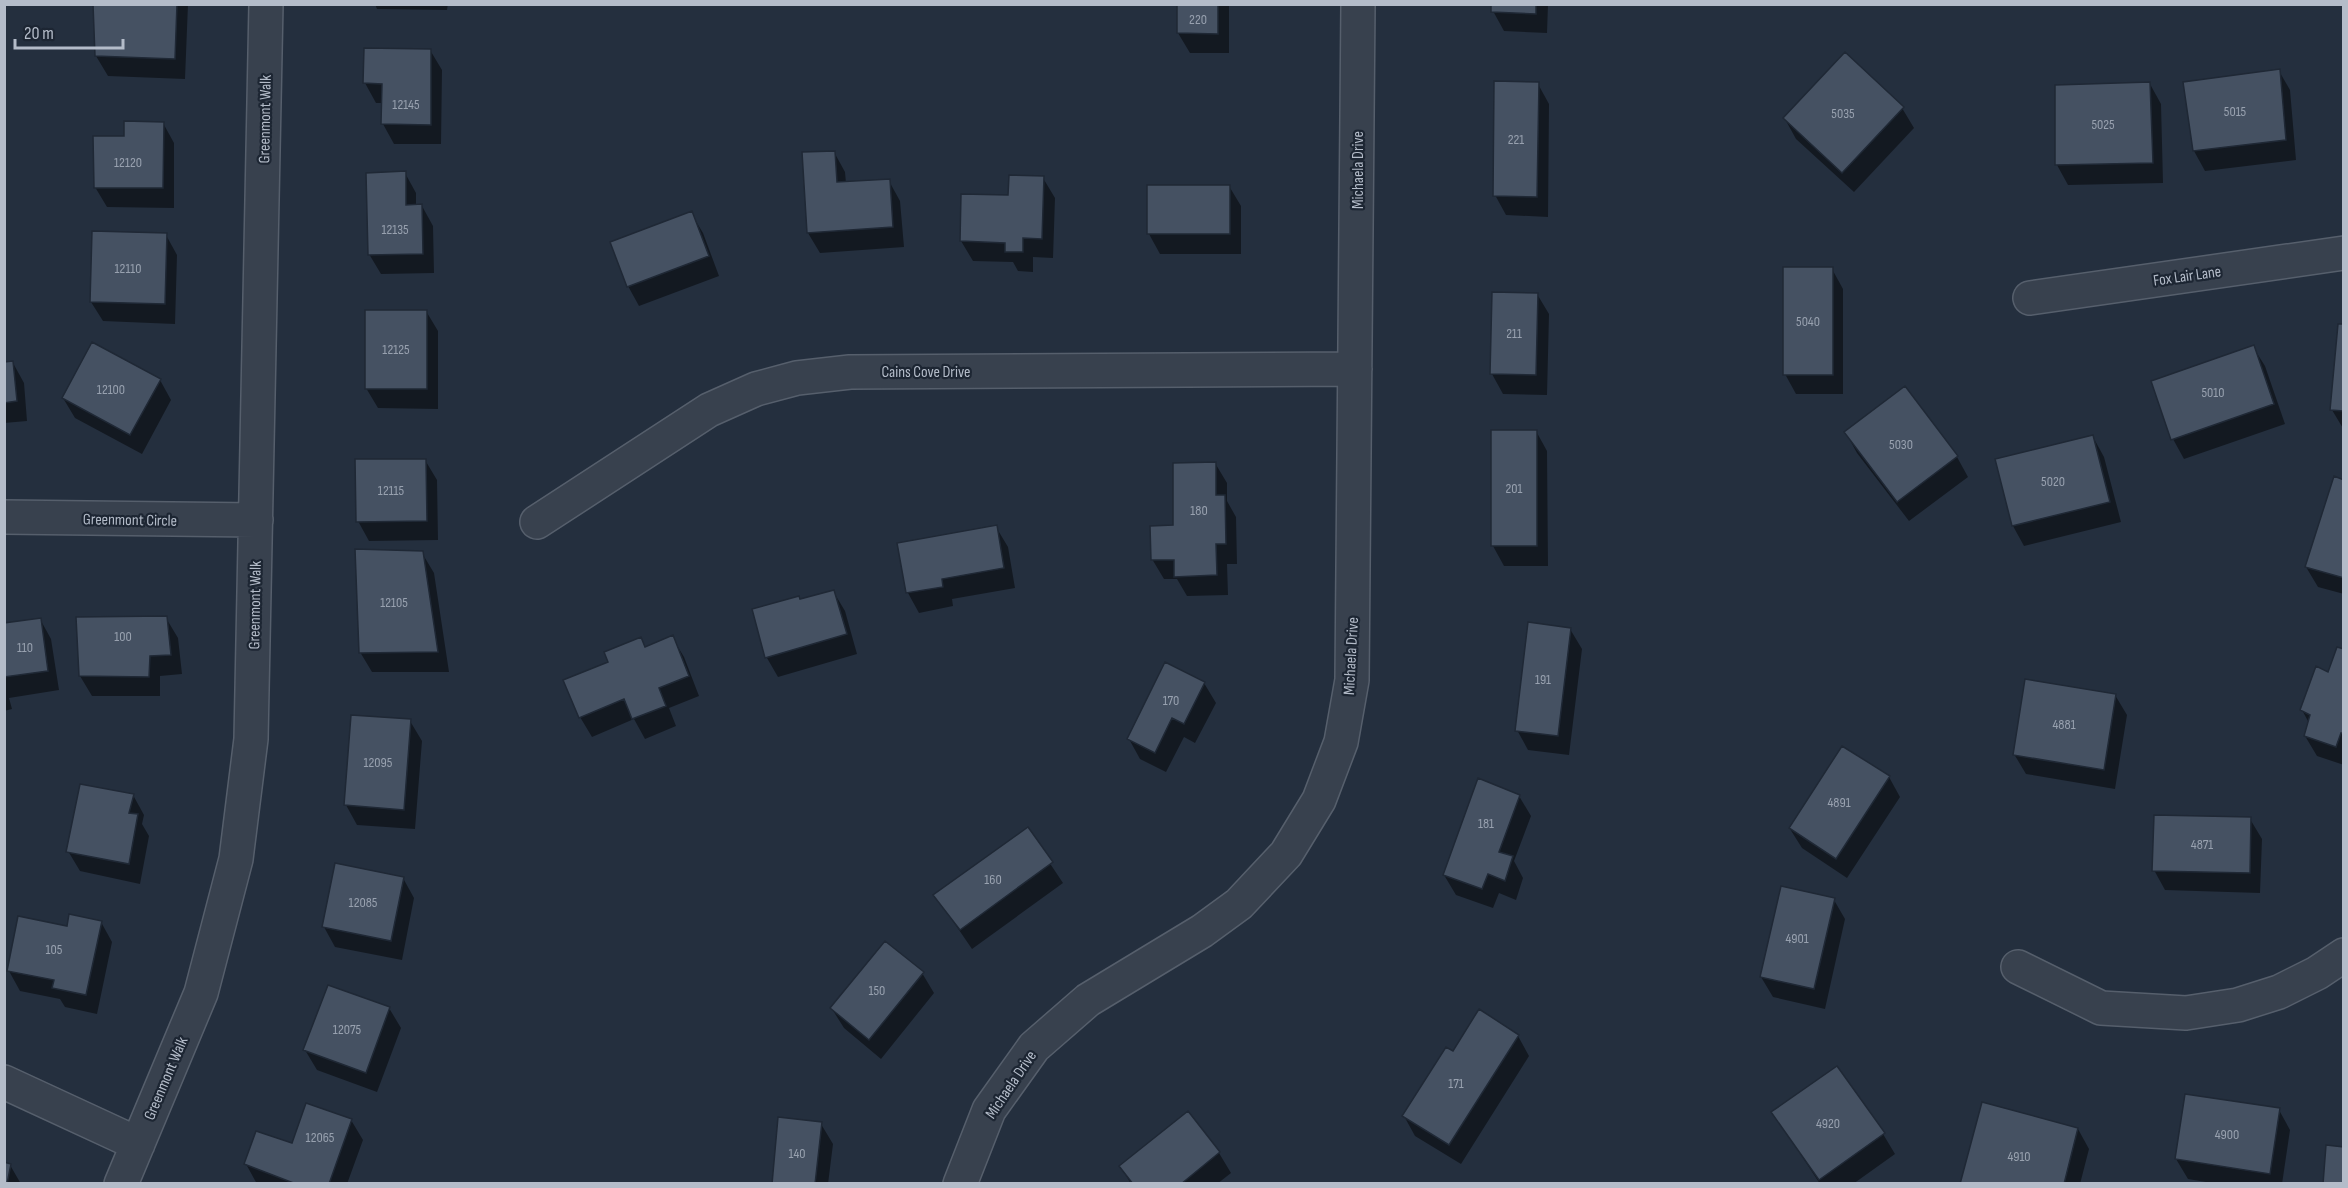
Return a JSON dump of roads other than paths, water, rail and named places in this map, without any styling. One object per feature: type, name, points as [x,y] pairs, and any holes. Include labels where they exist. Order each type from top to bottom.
[{"type":"street","name":"Greenmont Walk","points":[[121,1184],[201,993],[236,860],[251,739],[266,4]]},
{"type":"street","name":"Michaela Drive","points":[[960,1184],[989,1110],[1034,1047],[1088,1000],[1202,931],[1239,904],[1286,854],[1319,801],[1341,741],[1352,680],[1358,4]]},
{"type":"street","name":"Fox Lair Lane","points":[[2030,298],[2343,253]]},
{"type":"street","name":"Cains Cove Drive","points":[[537,522],[709,410],[756,389],[797,378],[850,372],[1355,369]]},
{"type":"street","name":"Greenmont Circle","points":[[4,517],[256,520]]},
{"type":"street","points":[[2018,967],[2101,1008],[2186,1013],[2238,1005],[2279,992],[2317,973],[2343,955]]},
{"type":"street","points":[[4,1082],[138,1144]]}]
